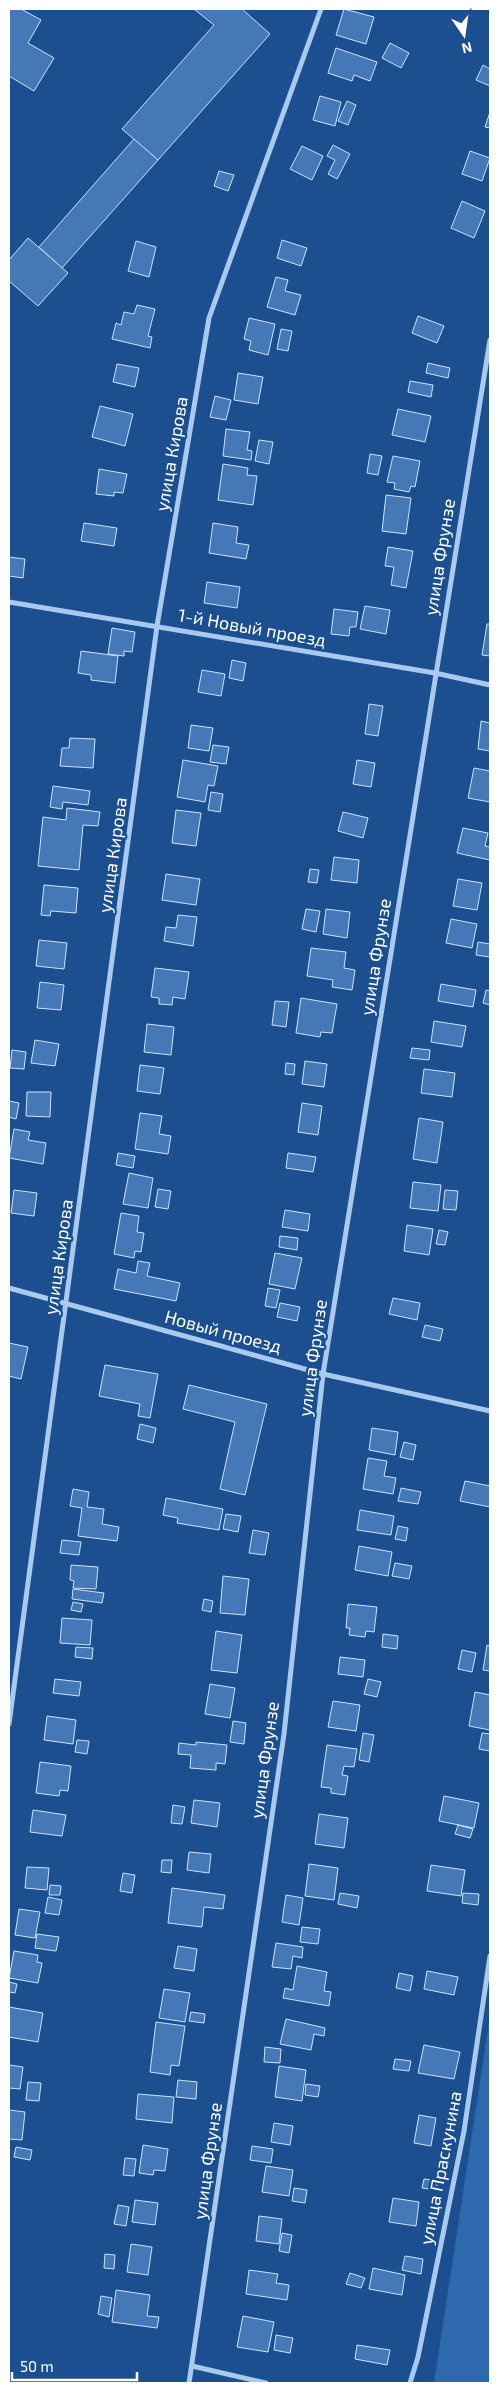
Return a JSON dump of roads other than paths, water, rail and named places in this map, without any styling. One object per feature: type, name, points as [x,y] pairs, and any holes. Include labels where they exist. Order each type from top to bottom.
[{"type":"street","name":"улица Кирова","points":[[9,1724],[157,626],[209,318],[321,9]]},
{"type":"street","name":"улица Фрунзе","points":[[189,2383],[284,1734],[323,1374],[490,340]]},
{"type":"street","name":"1-й Новый проезд","points":[[9,602],[435,673],[490,685]]},
{"type":"street","name":"Новый проезд","points":[[9,1288],[323,1374],[490,1411]]},
{"type":"street","name":"улица Праскунина","points":[[410,2383],[418,2357],[464,2131],[490,1956]]},
{"type":"street","points":[[192,2366],[266,2383]]}]
